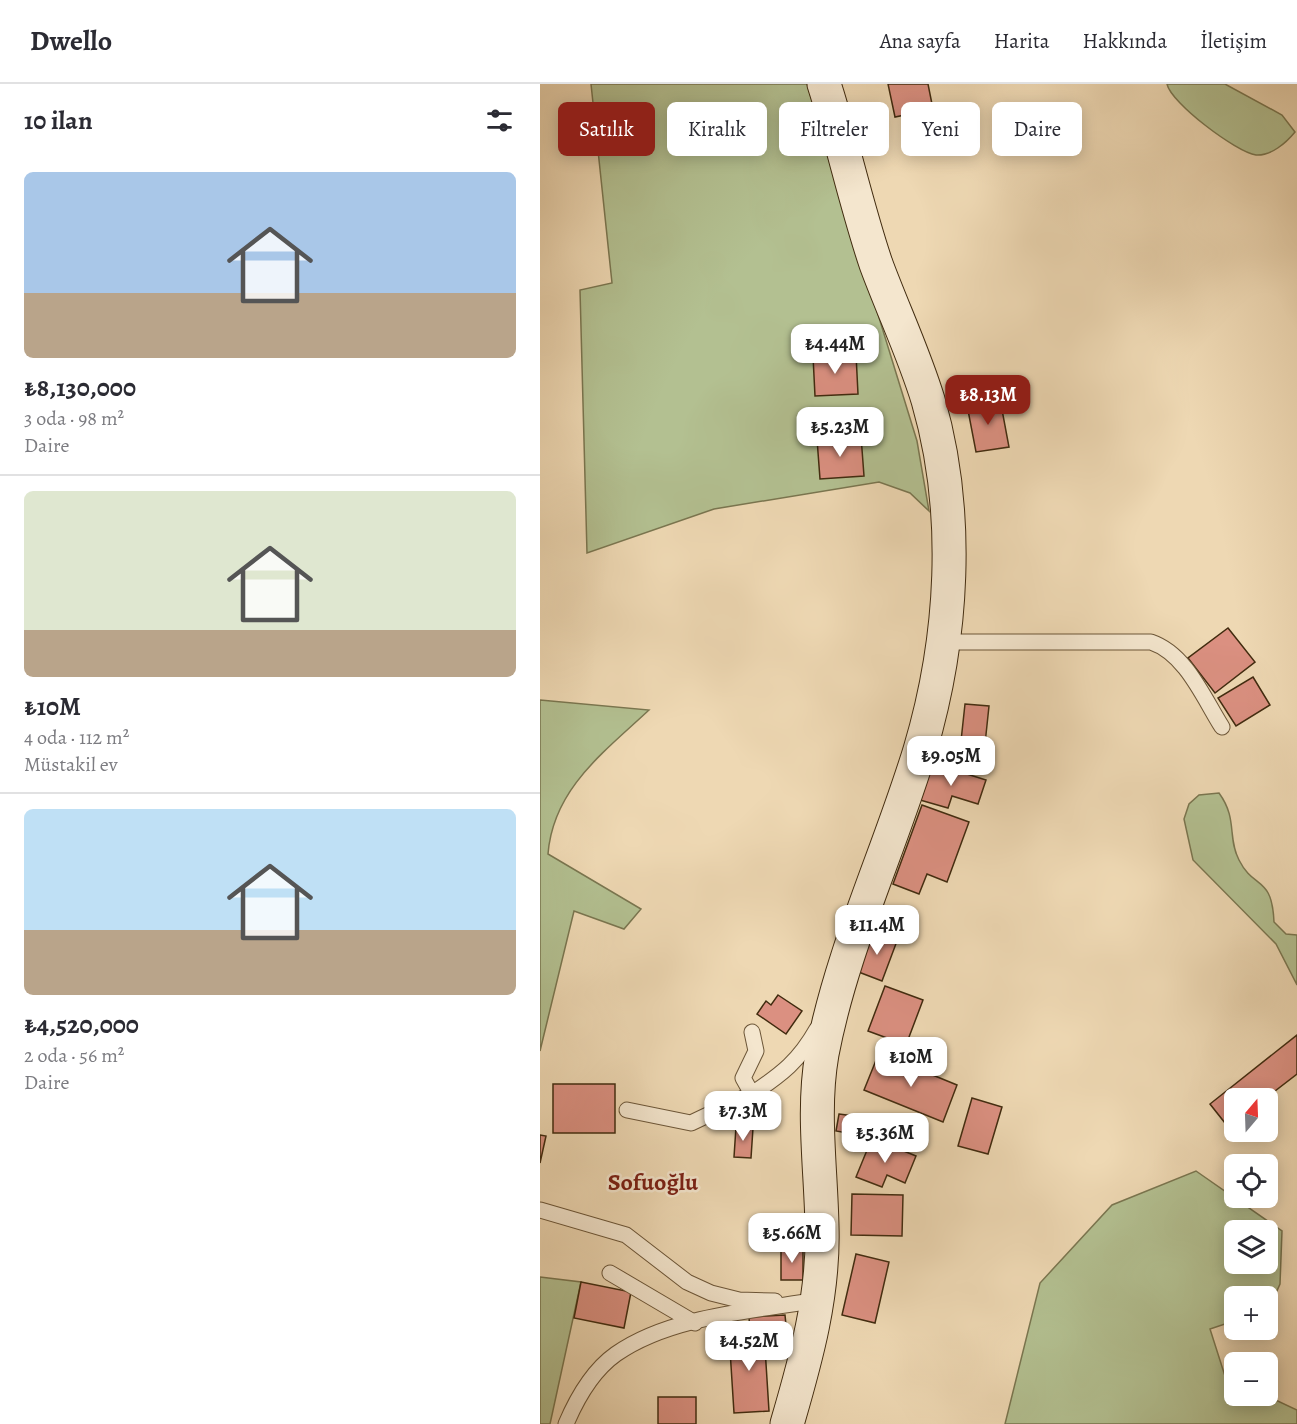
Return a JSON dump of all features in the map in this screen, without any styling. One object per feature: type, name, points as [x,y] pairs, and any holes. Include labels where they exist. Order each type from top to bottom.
[{"type":"street","points":[[787,1424],[806,1359],[809,1301],[822,1228],[817,1093],[828,1027],[864,906],[920,749],[942,642],[948,582],[946,504],[935,427],[912,352],[876,263],[824,84]]},
{"type":"lane","points":[[942,642],[1151,642],[1164,647],[1177,657],[1222,727]]},
{"type":"lane","points":[[627,1110],[691,1123],[752,1094],[787,1070],[801,1056],[838,991]]},
{"type":"lane","points":[[752,1032],[756,1051],[743,1078],[752,1094]]},
{"type":"lane","points":[[540,1210],[626,1235],[687,1282],[711,1293],[739,1299],[809,1301]]},
{"type":"lane","points":[[610,1273],[695,1323]]},
{"type":"lane","points":[[566,1424],[575,1402],[593,1375],[614,1355],[644,1337],[695,1323],[809,1301]]},
{"type":"green space","points":[[591,84],[807,84],[813,102],[779,102],[779,156],[829,156],[917,441],[929,511],[910,493],[879,482],[714,509],[587,553],[580,290],[612,283],[599,156],[655,156],[655,102],[593,102]]},
{"type":"green space","points":[[1167,84],[1225,84],[1282,115],[1295,132],[1273,151],[1262,155],[1247,152],[1206,126],[1180,103]]},
{"type":"green space","points":[[540,700],[649,710],[584,773],[570,791],[552,831],[548,854],[641,909],[624,929],[574,911],[540,1051]]},
{"type":"green space","points":[[1219,793],[1225,802],[1231,820],[1233,843],[1239,860],[1270,897],[1274,922],[1286,934],[1297,935],[1297,985],[1276,944],[1193,860],[1184,819],[1189,804],[1199,795]]},
{"type":"green space","points":[[1196,1171],[1224,1191],[1224,1208],[1249,1208],[1266,1220],[1224,1220],[1224,1274],[1278,1274],[1278,1228],[1282,1231],[1278,1288],[1278,1286],[1224,1286],[1224,1324],[1210,1329],[1224,1373],[1224,1406],[1278,1406],[1278,1401],[1297,1410],[1297,1424],[1005,1424],[1040,1283],[1112,1205]]},
{"type":"green space","points":[[540,1277],[581,1282],[550,1424],[540,1424]]},
{"type":"building","points":[[888,84],[928,84],[932,102],[901,102],[901,116],[895,117]]},
{"type":"building","points":[[856,354],[858,394],[815,396],[813,356]]},
{"type":"building","points":[[1000,399],[1009,447],[976,452],[967,405]]},
{"type":"building","points":[[861,436],[864,476],[820,479],[817,439]]},
{"type":"building","points":[[1228,628],[1255,662],[1215,693],[1188,658]]},
{"type":"building","points":[[1253,677],[1270,705],[1236,726],[1218,698]]},
{"type":"building","points":[[965,704],[989,706],[985,744],[961,741]]},
{"type":"building","points":[[932,763],[986,780],[978,804],[952,796],[948,808],[920,800]]},
{"type":"building","points":[[922,805],[969,822],[947,882],[927,874],[919,894],[893,884]]},
{"type":"building","points":[[872,931],[897,941],[882,981],[856,971]]},
{"type":"building","points":[[885,986],[923,1000],[906,1045],[868,1031]]},
{"type":"building","points":[[778,995],[802,1011],[786,1034],[757,1014],[766,1001],[771,1005]]},
{"type":"building","points":[[1297,1035],[1297,1074],[1278,1089],[1230,1088]]},
{"type":"building","points":[[879,1053],[957,1085],[943,1122],[864,1090]]},
{"type":"building","points":[[553,1084],[615,1084],[615,1133],[553,1133]]},
{"type":"building","points":[[1224,1093],[1224,1122],[1210,1104]]},
{"type":"building","points":[[972,1098],[1002,1107],[988,1154],[958,1146]]},
{"type":"building","points":[[839,1114],[861,1117],[858,1135],[836,1131]]},
{"type":"building","points":[[736,1127],[753,1128],[751,1158],[734,1157]]},
{"type":"building","points":[[540,1135],[546,1136],[540,1163]]},
{"type":"building","points":[[872,1138],[916,1156],[905,1183],[887,1175],[882,1187],[856,1177]]},
{"type":"building","points":[[852,1194],[903,1195],[902,1236],[851,1235]]},
{"type":"building","points":[[781,1249],[803,1249],[803,1280],[781,1280]]},
{"type":"building","points":[[856,1254],[889,1262],[875,1323],[842,1315]]},
{"type":"building","points":[[581,1282],[631,1292],[624,1328],[574,1318]]},
{"type":"building","points":[[785,1315],[787,1335],[764,1338],[764,1332],[750,1333],[749,1317]]},
{"type":"building","points":[[764,1332],[769,1411],[734,1413],[729,1334]]},
{"type":"building","points":[[658,1397],[696,1397],[696,1424],[658,1424]]},
{"type":"district","name":"Sofuoğlu","points":[[653,1182]]}]
